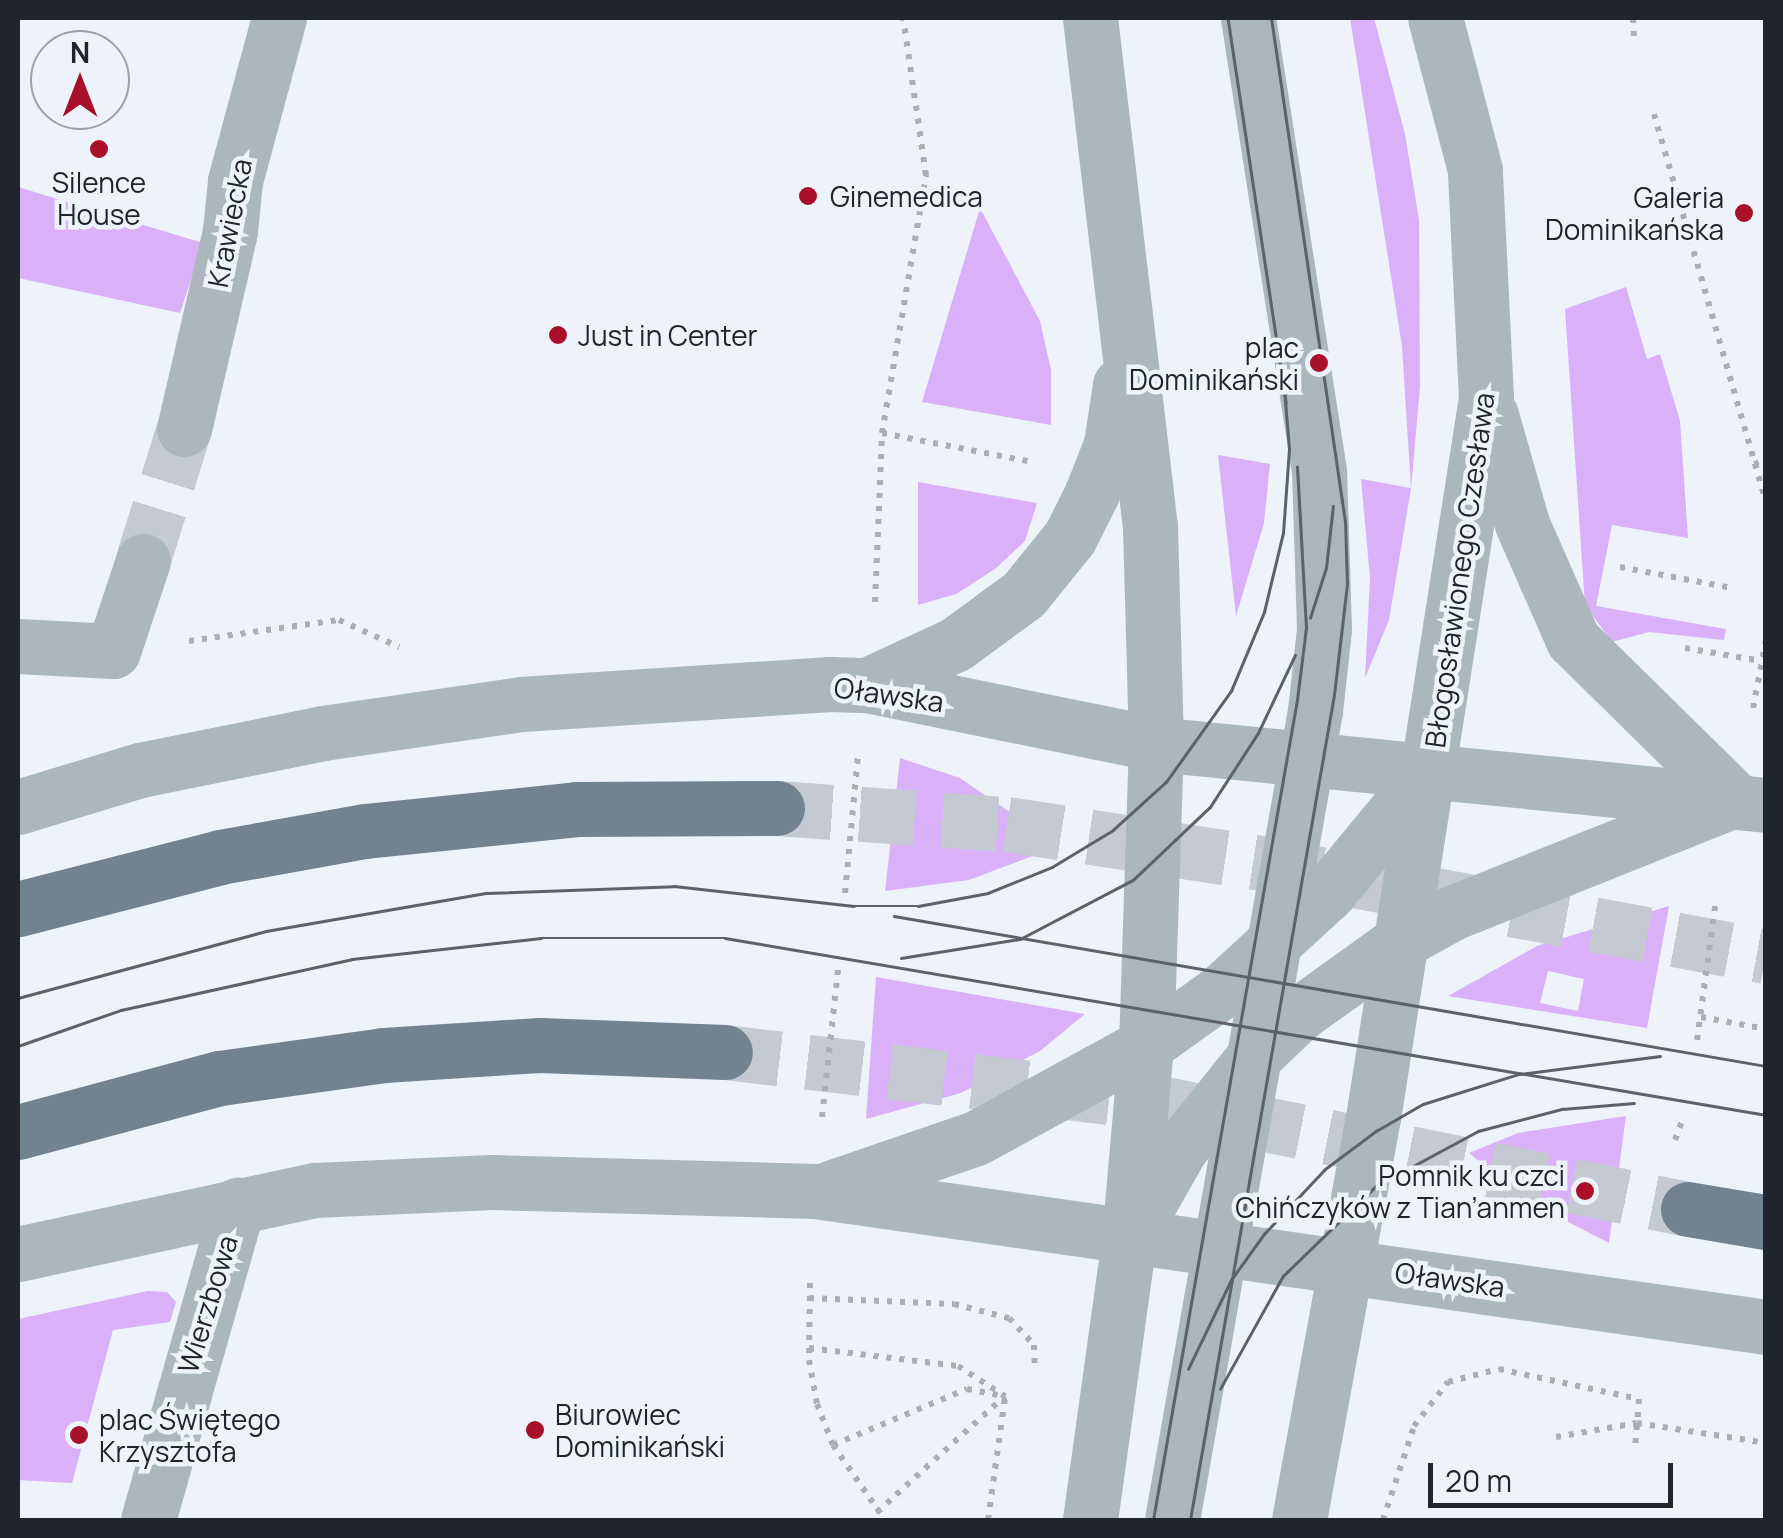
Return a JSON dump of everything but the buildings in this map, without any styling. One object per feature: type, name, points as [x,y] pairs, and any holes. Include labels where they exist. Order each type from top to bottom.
[{"type":"main road","points":[[18,910],[220,857],[365,831],[577,810],[777,808]]},
{"type":"main road","points":[[18,1132],[220,1078],[384,1055],[540,1045],[725,1052]]},
{"type":"main road","points":[[1688,1209],[1766,1222]]},
{"type":"street","name":"Krawiecka","points":[[184,429],[230,231],[235,181],[279,18]]},
{"type":"street","points":[[1090,18],[1150,527],[1156,744],[1146,1045],[1129,1239],[1090,1520]]},
{"type":"street","points":[[1172,1520],[1216,1248],[1306,758],[1324,630],[1318,471],[1248,18]]},
{"type":"street","name":"Błogosławionego Czesława","points":[[1299,1520],[1429,768],[1486,398],[1475,170],[1435,18]]},
{"type":"street","points":[[867,685],[956,644],[1024,594],[1062,549],[1111,444],[1129,326]]},
{"type":"street","points":[[1129,1239],[1180,1149],[1252,1059],[1299,1014],[1398,943],[1452,913],[1751,802],[1573,640],[1522,524],[1486,398]]},
{"type":"street","points":[[18,646],[99,651],[143,561]]},
{"type":"street","name":"Oławska","points":[[18,807],[140,770],[485,710],[781,685],[867,685],[1156,744],[1751,802]]},
{"type":"street","points":[[816,1191],[976,1138],[1146,1045],[1271,947],[1351,867],[1429,768]]},
{"type":"street","name":"Oławska","points":[[18,1254],[315,1190],[492,1182],[816,1191],[1129,1239],[1344,1264],[1766,1328]]},
{"type":"street","name":"Wierzbowa","points":[[148,1520],[238,1205]]},
{"type":"path","points":[[875,614],[882,433],[926,175],[903,18]]},
{"type":"path","points":[[1633,18],[1634,40]]},
{"type":"path","points":[[1654,114],[1766,501]]},
{"type":"path","points":[[882,433],[1044,464]]},
{"type":"path","points":[[1754,464],[1766,460]]},
{"type":"path","points":[[1604,564],[1732,588]]},
{"type":"path","points":[[99,651],[339,620]]},
{"type":"path","points":[[1753,708],[1766,640]]},
{"type":"path","points":[[1670,646],[1762,661]]},
{"type":"path","points":[[845,892],[859,744]]},
{"type":"path","points":[[1697,1040],[1716,900]]},
{"type":"path","points":[[820,1128],[838,969]]},
{"type":"path","points":[[1702,1017],[1766,1029]]},
{"type":"path","points":[[810,1283],[808,1348],[832,1445],[885,1520]]},
{"type":"path","points":[[810,1298],[954,1304],[1008,1318],[1034,1346],[1035,1385]]},
{"type":"path","points":[[808,1348],[958,1366],[1005,1396]]},
{"type":"path","points":[[1384,1520],[1414,1426],[1448,1382],[1499,1368],[1639,1398],[1635,1450]]},
{"type":"path","points":[[832,1445],[966,1389],[1005,1396]]},
{"type":"path","points":[[877,1512],[1005,1396]]},
{"type":"path","points":[[988,1520],[1005,1396]]},
{"type":"path","points":[[1556,1437],[1637,1423],[1766,1443]]},
{"type":"shaded area","points":[[1350,18],[1374,18],[1405,134],[1419,220],[1420,387],[1411,489],[1389,620],[1365,678],[1370,578],[1361,479],[1411,488],[1402,346]]},
{"type":"shaded area","points":[[18,187],[203,243],[180,313],[18,278]]},
{"type":"shaded area","points":[[980,208],[1040,321],[1051,370],[1051,425],[922,402]]},
{"type":"shaded area","points":[[1626,287],[1647,359],[1660,354],[1680,421],[1688,538],[1612,525],[1596,606],[1726,629],[1724,640],[1649,632],[1612,642],[1585,605],[1565,309]]},
{"type":"shaded area","points":[[1218,455],[1270,464],[1264,523],[1236,616]]},
{"type":"shaded area","points":[[918,482],[1037,503],[1025,541],[995,569],[956,594],[918,605]]},
{"type":"shaded area","points":[[900,758],[960,778],[1059,846],[969,880],[885,891]]},
{"type":"shaded area","points":[[1669,906],[1647,1028],[1448,996],[1537,946]],"holes":[[[1548,971],[1584,979],[1578,1011],[1540,1003]]]},
{"type":"shaded area","points":[[876,977],[1085,1014],[1040,1051],[961,1093],[866,1119]]},
{"type":"shaded area","points":[[1626,1116],[1609,1243],[1524,1199],[1469,1153],[1518,1133]]},
{"type":"shaded area","points":[[148,1291],[167,1292],[176,1302],[170,1322],[113,1330],[72,1483],[18,1480],[18,1319]]},
{"type":"tunnel","points":[[143,561],[184,429]]},
{"type":"tunnel","points":[[777,808],[1007,824],[1267,864],[1766,956]]},
{"type":"tunnel","points":[[725,1052],[1165,1104],[1688,1209]]},
{"type":"tram line","points":[[1228,18],[1286,403]]},
{"type":"tram line","points":[[1190,1520],[1334,695],[1347,584],[1345,522],[1271,18]]},
{"type":"tram line","points":[[18,998],[266,931],[487,893],[674,886],[854,906],[918,906],[988,893],[1052,867],[1113,830],[1166,782],[1231,691],[1264,612],[1283,533],[1289,449],[1284,389]]},
{"type":"tram line","points":[[1153,1520],[1297,700],[1306,628],[1297,467]]},
{"type":"tram line","points":[[1310,618],[1326,568],[1333,506]]},
{"type":"tram line","points":[[901,958],[1020,939],[1133,880],[1210,807],[1258,733],[1295,655]]},
{"type":"tram line","points":[[894,916],[1766,1066]]},
{"type":"tram line","points":[[18,1046],[121,1010],[352,959],[541,938],[725,938],[1766,1115]]},
{"type":"tram line","points":[[1188,1369],[1231,1280],[1264,1234],[1325,1169],[1376,1131],[1423,1104],[1519,1074],[1660,1056]]},
{"type":"tram line","points":[[1220,1389],[1283,1276],[1376,1186],[1478,1131],[1562,1109],[1634,1103]]},
{"type":"place","name":"Silence House","points":[[99,149]]},
{"type":"place","name":"Ginemedica","points":[[808,196]]},
{"type":"place","name":"Galeria Dominikańska","points":[[1744,213]]},
{"type":"place","name":"Just in Center","points":[[558,335]]},
{"type":"place","name":"plac Dominikański","points":[[1319,363]]},
{"type":"place","name":"Pomnik ku czci Chińczyków z Tian’anmen","points":[[1585,1191]]},
{"type":"place","name":"Biurowiec Dominikański","points":[[535,1430]]},
{"type":"place","name":"plac Świętego Krzysztofa","points":[[79,1435]]}]
